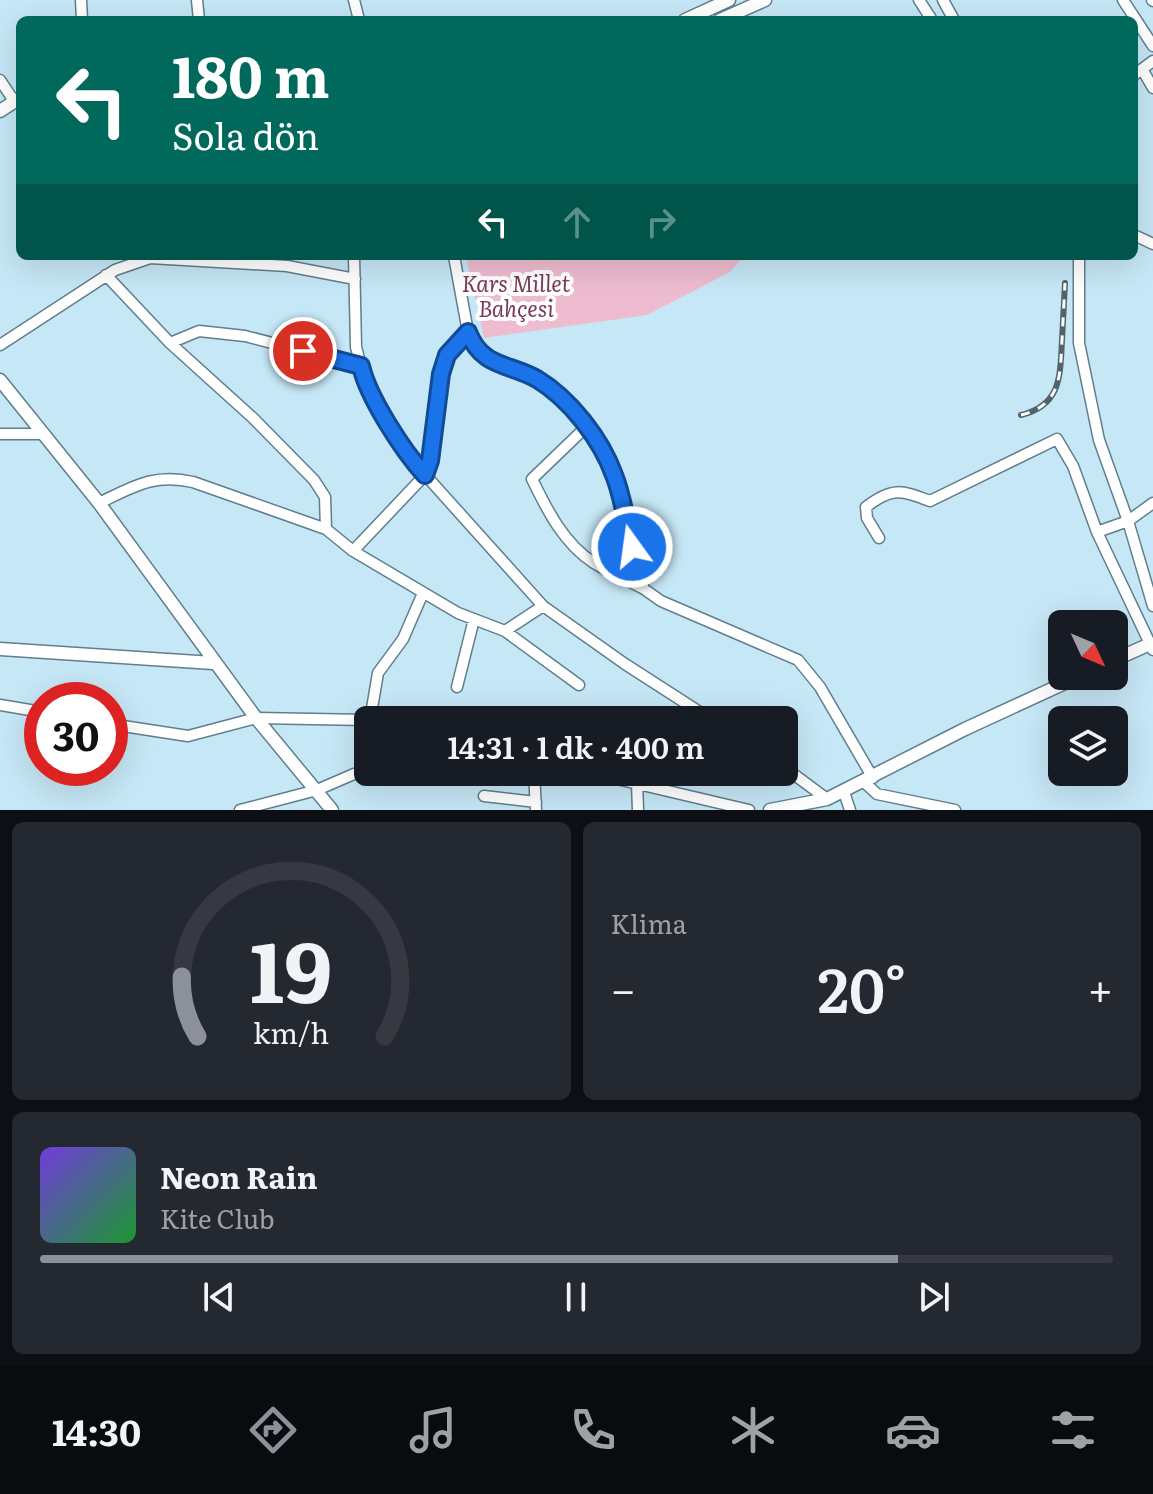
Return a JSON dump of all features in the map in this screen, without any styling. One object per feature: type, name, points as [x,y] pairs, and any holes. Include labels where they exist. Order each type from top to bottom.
[{"type":"street","points":[[694,16],[729,0]]},
{"type":"street","points":[[729,16],[765,0]]},
{"type":"street","points":[[1138,23],[1153,46]]},
{"type":"street","points":[[1153,61],[1138,72],[1153,88]]},
{"type":"street","points":[[0,80],[16,99]]},
{"type":"street","points":[[0,345],[106,275],[145,260]]},
{"type":"street","points":[[184,260],[287,266],[355,279]]},
{"type":"street","points":[[354,260],[356,347],[365,382],[425,475],[543,606],[690,706]]},
{"type":"street","points":[[455,260],[473,345],[494,363],[537,379],[568,404],[598,441],[614,474],[644,589]]},
{"type":"street","points":[[1079,260],[1079,343],[1099,440],[1128,521],[1153,606]]},
{"type":"street","points":[[106,275],[170,343],[253,418],[314,480],[325,497],[326,529]]},
{"type":"street","points":[[170,343],[199,331],[245,336],[361,366]]},
{"type":"street","points":[[353,551],[425,475],[430,461],[441,374],[447,355],[468,332]]},
{"type":"street","points":[[0,380],[99,503],[213,663],[332,810]]},
{"type":"street","points":[[586,427],[532,479],[548,512],[569,541],[593,562],[661,601],[798,660],[820,687],[877,794],[955,810]]},
{"type":"street","points":[[0,434],[43,434]]},
{"type":"street","points":[[879,538],[867,518],[866,507],[881,495],[901,490],[930,501],[1057,439],[1073,466],[1097,532],[1151,647],[1128,655]]},
{"type":"street","points":[[99,503],[145,481],[171,477],[326,529],[353,551],[458,613],[505,631],[579,685]]},
{"type":"street","points":[[1097,532],[1128,521],[1153,503]]},
{"type":"street","points":[[372,706],[378,673],[403,639],[423,593]]},
{"type":"street","points":[[505,631],[543,606]]},
{"type":"street","points":[[457,687],[474,619]]},
{"type":"street","points":[[0,649],[213,663]]},
{"type":"street","points":[[770,810],[827,799],[844,792],[965,729],[1050,690]]},
{"type":"street","points":[[0,705],[24,709]]},
{"type":"street","points":[[128,727],[188,736],[256,718],[354,720]]},
{"type":"street","points":[[240,810],[273,806],[354,774]]},
{"type":"street","points":[[798,777],[827,799]]},
{"type":"street","points":[[484,796],[536,806],[535,786]]},
{"type":"street","points":[[637,786],[638,810]]},
{"type":"street","points":[[649,786],[749,810]]},
{"type":"street","points":[[844,792],[850,810]]},
{"type":"green space","name":"Kars Millet Bahçesi","points":[[467,260],[740,260],[730,272],[647,315],[484,338]]},
{"type":"railway","points":[[1021,415],[1044,404],[1056,387],[1061,365],[1065,283]]},
{"type":"route","points":[[303,351],[361,366],[365,382],[381,411],[425,475],[430,461],[441,374],[447,355],[468,332],[473,345],[494,363],[537,379],[568,404],[598,441],[614,474],[632,547]]}]
